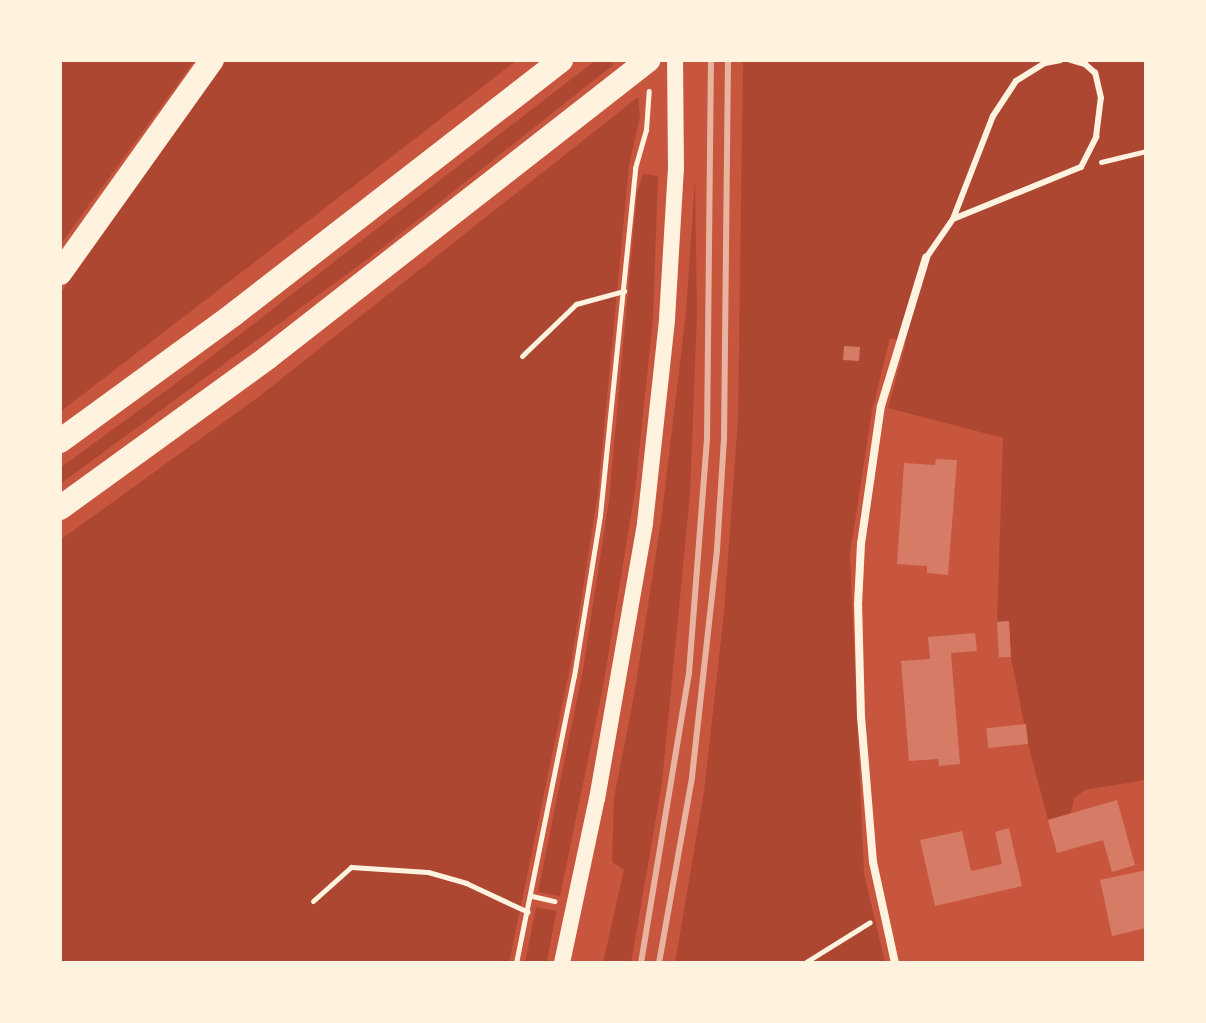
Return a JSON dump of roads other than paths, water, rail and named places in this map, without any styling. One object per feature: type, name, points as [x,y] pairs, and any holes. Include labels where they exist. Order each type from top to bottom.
[{"type":"highway","points":[[60,273],[212,60]]},
{"type":"highway","points":[[60,441],[234,314],[561,60]]},
{"type":"highway","points":[[60,508],[267,358],[649,60]]},
{"type":"main road","points":[[562,963],[597,799],[645,523],[667,319],[676,169],[675,60]]},
{"type":"street","points":[[895,963],[873,862],[861,717],[861,544],[881,406],[926,258]]},
{"type":"lane","points":[[926,258],[953,219],[993,116],[1016,81],[1045,63],[1061,60]]},
{"type":"lane","points":[[953,219],[1081,167],[1096,137],[1101,98],[1095,73],[1085,64],[1071,60]]},
{"type":"railway","points":[[641,963],[689,673],[707,438],[711,60]]},
{"type":"railway","points":[[659,963],[692,777],[717,550],[724,440],[728,60]]}]
